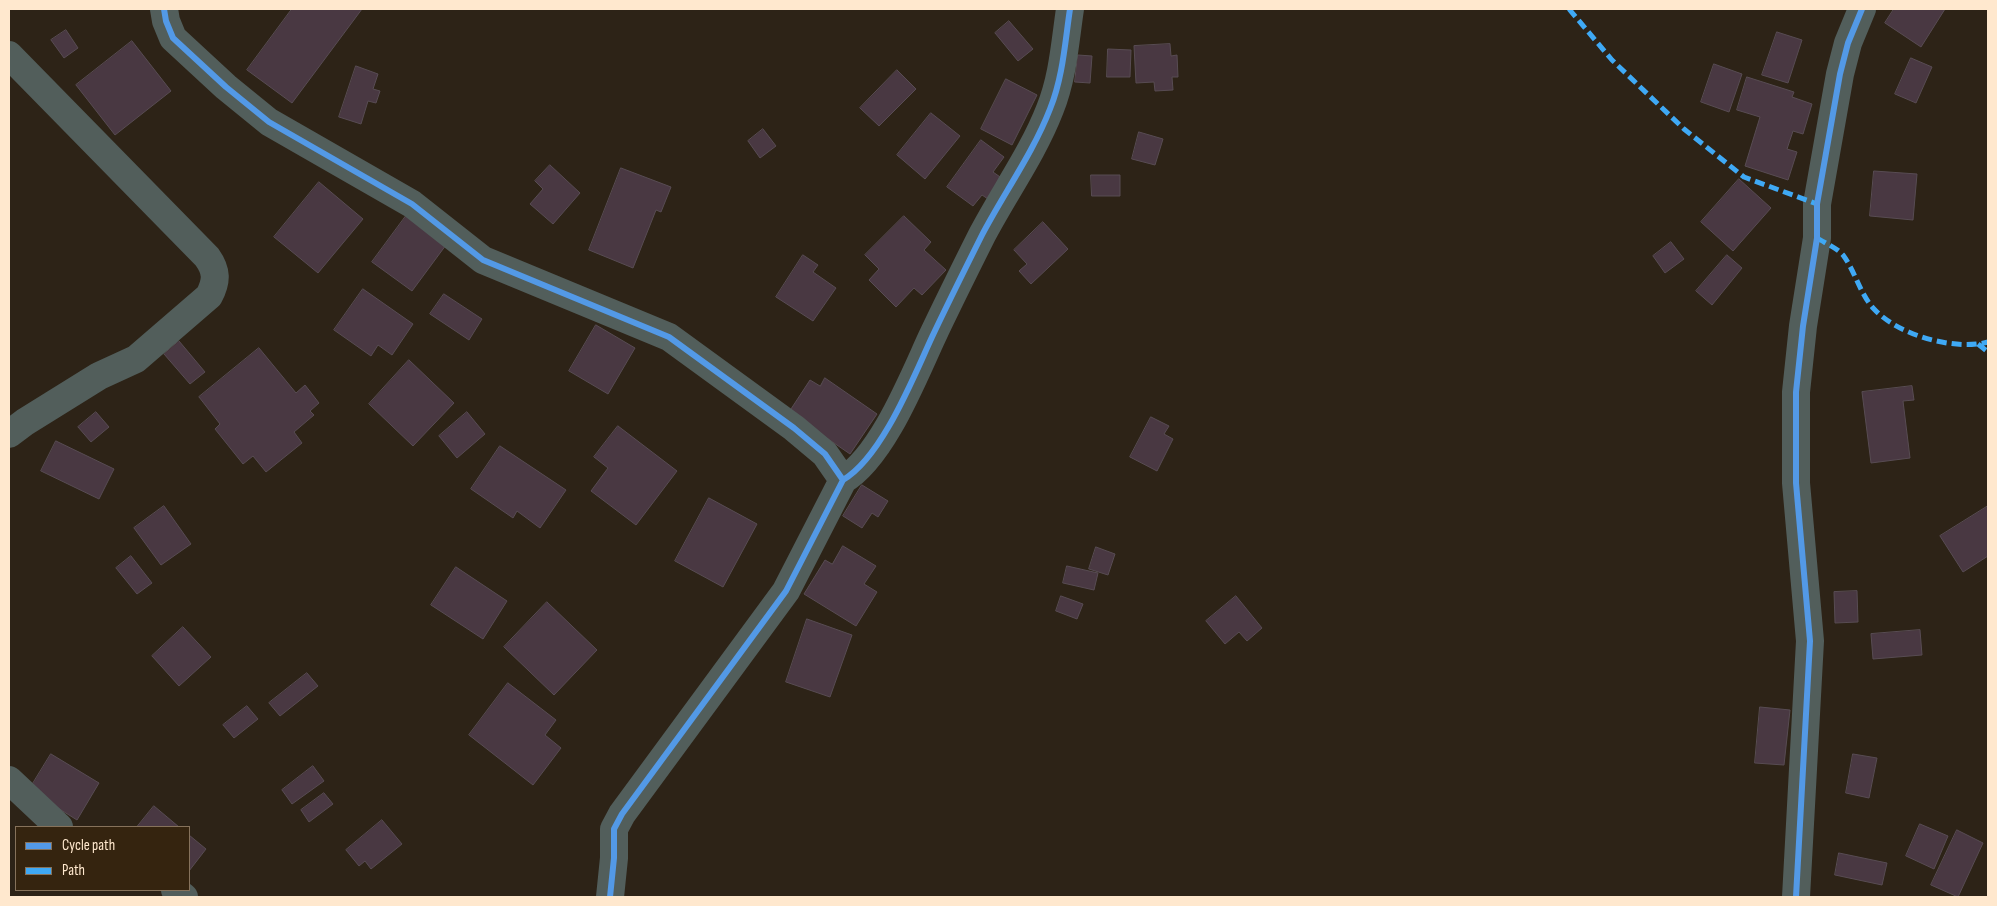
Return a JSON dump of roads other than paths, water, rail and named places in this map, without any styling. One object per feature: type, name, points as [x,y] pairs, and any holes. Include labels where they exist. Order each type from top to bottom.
[{"type":"street","points":[[164,9],[166,21],[173,38],[226,87],[270,122],[412,204],[483,260],[669,337],[794,428],[825,454],[843,480]]},
{"type":"street","points":[[610,897],[614,858],[614,829],[622,814],[786,591],[843,480],[852,475],[876,445],[914,380],[932,338],[983,234],[1036,139],[1051,108],[1062,70],[1070,9]]},
{"type":"street","points":[[1796,897],[1810,641],[1796,483],[1796,392],[1803,326],[1817,238],[1817,204],[1840,74],[1848,43],[1862,9]]},
{"type":"street","points":[[9,56],[207,257],[216,273],[215,285],[209,296],[136,359],[98,376],[24,422],[9,434]]},
{"type":"street","points":[[9,780],[58,826]]}]
